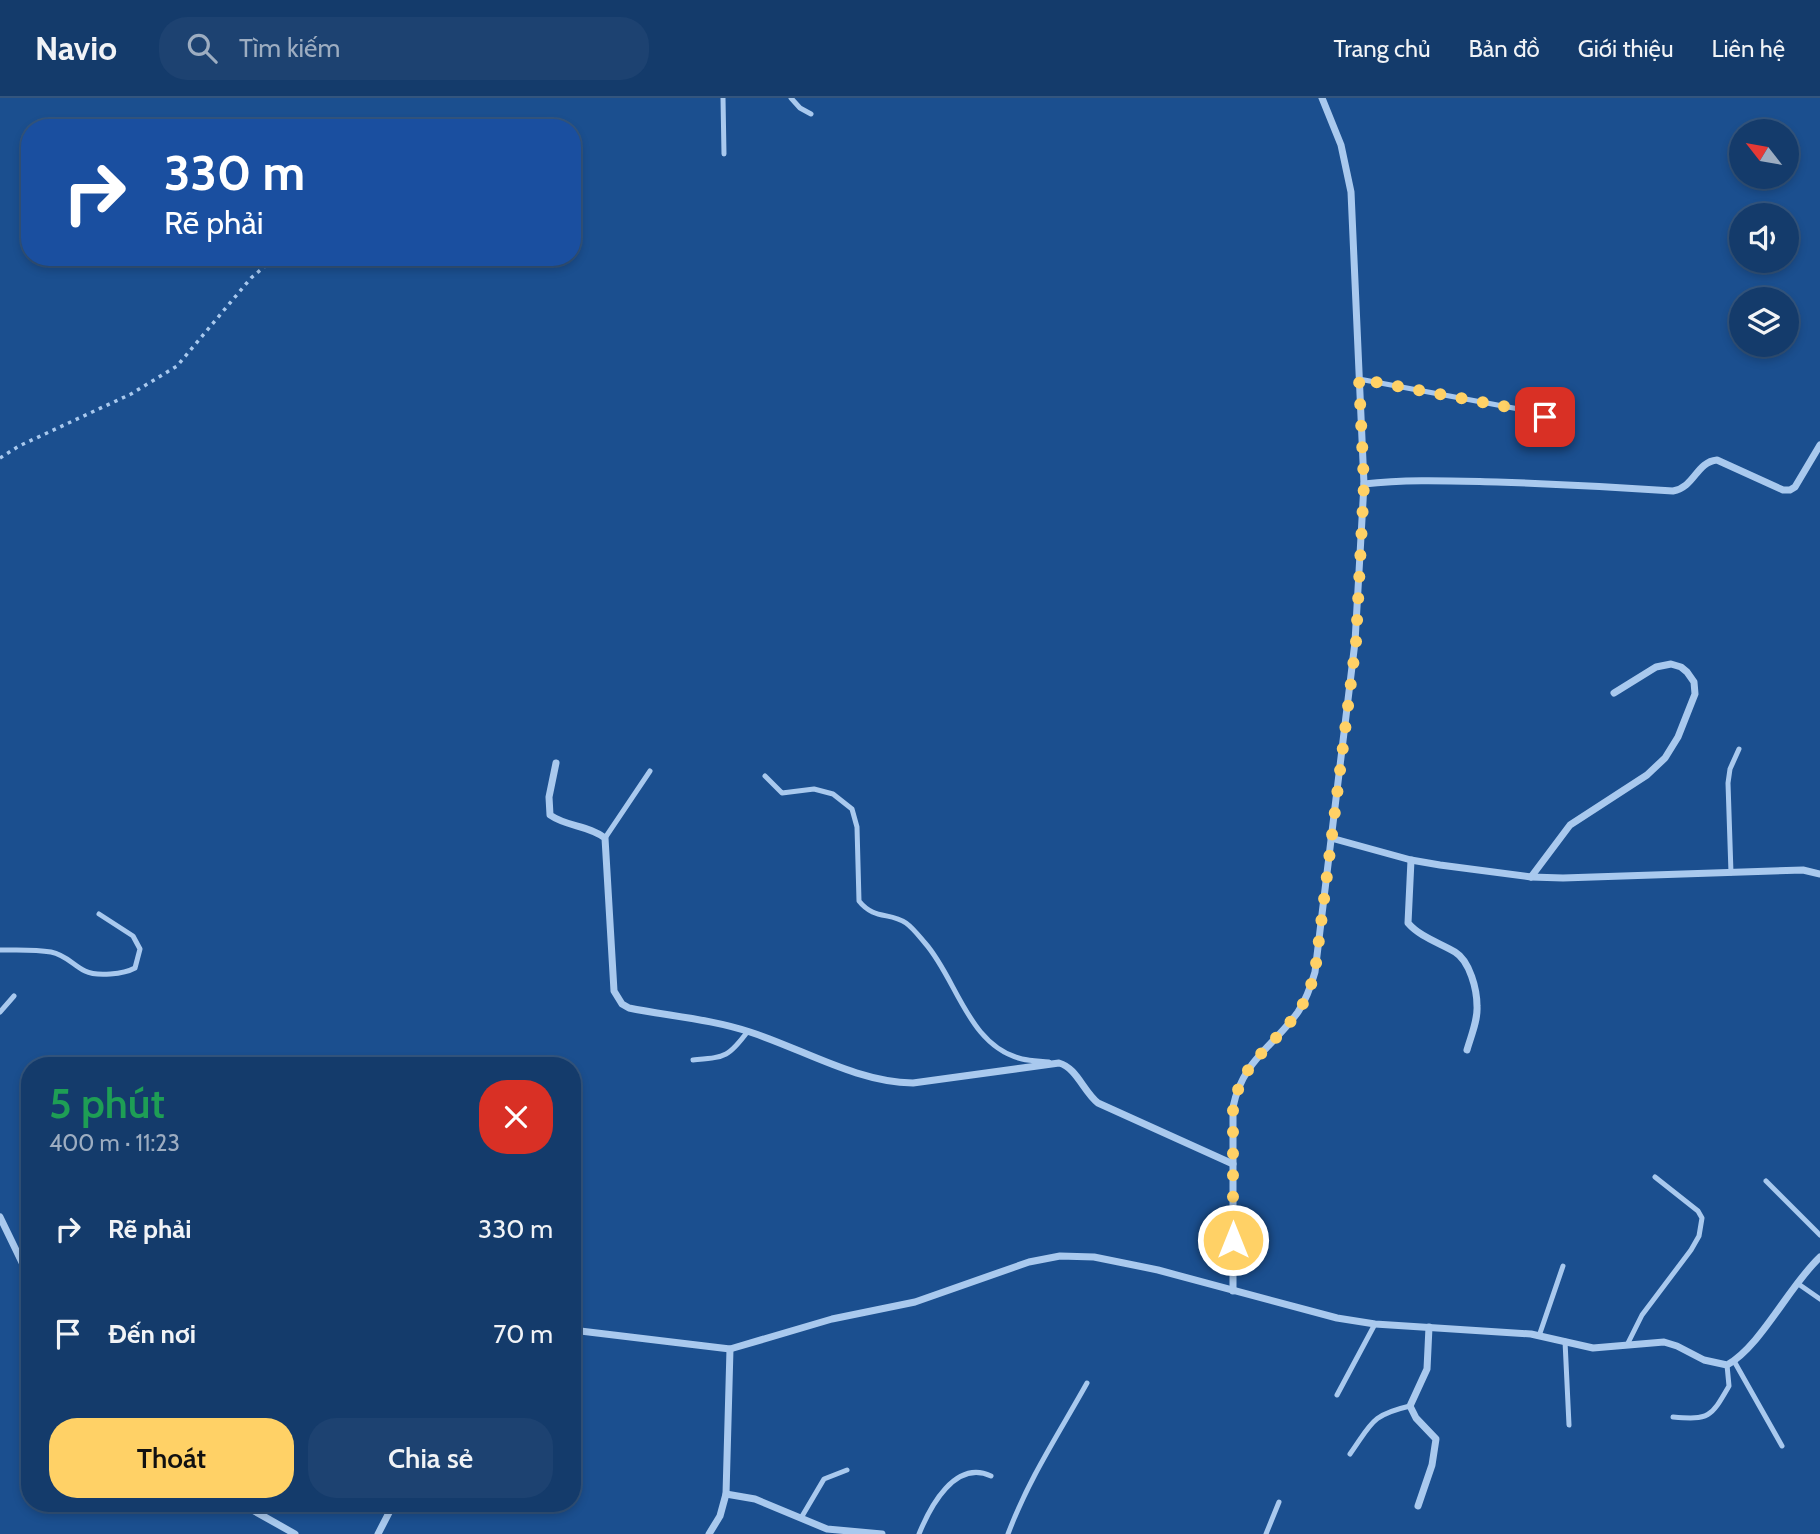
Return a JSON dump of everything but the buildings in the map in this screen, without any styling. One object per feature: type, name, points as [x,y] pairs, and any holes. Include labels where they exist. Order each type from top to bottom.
[{"type":"street","points":[[1233,1291],[1233,1107],[1238,1086],[1246,1071],[1297,1013],[1312,982],[1356,642],[1364,484],[1351,192],[1341,145],[1322,98]]},
{"type":"street","points":[[1364,484],[1398,480],[1474,481],[1597,485],[1673,491],[1683,489],[1703,464],[1717,460],[1783,490],[1790,490],[1820,445]]},
{"type":"street","points":[[1531,877],[1570,825],[1647,775],[1665,758],[1678,737],[1695,694],[1694,682],[1687,672],[1671,664],[1656,667],[1614,693]]},
{"type":"street","points":[[556,763],[549,797],[550,815],[561,823],[595,831],[605,838],[614,991],[617,998],[629,1008],[749,1031],[891,1083],[912,1083],[1059,1063],[1072,1071],[1089,1096],[1098,1103],[1233,1164]]},
{"type":"street","points":[[1331,838],[1411,860],[1531,877],[1802,870],[1820,874]]},
{"type":"street","points":[[1411,860],[1408,923],[1414,930],[1458,953],[1464,958],[1467,967],[1478,1007],[1467,1049]]},
{"type":"street","points":[[0,1218],[21,1261]]},
{"type":"street","points":[[581,1331],[730,1349],[832,1320],[915,1302],[1030,1262],[1060,1256],[1094,1257],[1158,1269],[1323,1315],[1375,1324],[1539,1336],[1593,1348],[1664,1342],[1704,1360],[1731,1363],[1748,1349],[1797,1283],[1820,1258]]},
{"type":"street","points":[[1418,1506],[1432,1465],[1436,1439],[1416,1418],[1410,1406],[1427,1369],[1429,1327]]},
{"type":"street","points":[[709,1534],[720,1516],[726,1494],[730,1349]]},
{"type":"street","points":[[726,1494],[755,1499],[827,1529],[882,1534]]},
{"type":"street","points":[[256,1512],[295,1534]]},
{"type":"street","points":[[378,1534],[389,1512]]},
{"type":"lane","points":[[723,98],[724,153]]},
{"type":"lane","points":[[791,98],[800,108],[811,114]]},
{"type":"lane","points":[[1359,379],[1524,410],[1566,423]]},
{"type":"lane","points":[[1731,873],[1728,783],[1730,769],[1739,749]]},
{"type":"lane","points":[[605,838],[650,771]]},
{"type":"lane","points":[[765,776],[782,793],[814,789],[833,794],[852,809],[857,827],[859,901],[867,911],[905,922],[915,932],[933,952],[976,1026],[997,1047],[1021,1059],[1059,1063]]},
{"type":"lane","points":[[0,950],[40,950],[54,953],[93,973],[127,972],[135,968],[140,949],[133,936],[99,914]]},
{"type":"lane","points":[[0,1012],[13,996]]},
{"type":"lane","points":[[693,1060],[724,1057],[749,1031]]},
{"type":"lane","points":[[1627,1345],[1643,1315],[1691,1250],[1702,1226],[1698,1211],[1655,1177]]},
{"type":"lane","points":[[1766,1181],[1820,1235]]},
{"type":"lane","points":[[1539,1336],[1563,1266]]},
{"type":"lane","points":[[1797,1283],[1820,1299]]},
{"type":"lane","points":[[1337,1395],[1375,1324]]},
{"type":"lane","points":[[1565,1341],[1569,1426]]},
{"type":"lane","points":[[1673,1417],[1698,1419],[1709,1414],[1730,1386],[1731,1363]]},
{"type":"lane","points":[[1731,1363],[1782,1446]]},
{"type":"lane","points":[[1008,1534],[1039,1463],[1087,1384]]},
{"type":"lane","points":[[1350,1454],[1378,1416],[1410,1406]]},
{"type":"lane","points":[[801,1518],[824,1479],[847,1470]]},
{"type":"lane","points":[[919,1534],[929,1511],[939,1495],[949,1486],[969,1473],[983,1472],[992,1476]]},
{"type":"lane","points":[[1266,1534],[1279,1503]]},
{"type":"path","points":[[0,458],[19,446],[131,394],[177,366],[251,278],[265,266]]},
{"type":"route","points":[[1233,1240],[1233,1107],[1238,1086],[1246,1071],[1297,1013],[1315,972],[1356,642],[1364,484],[1359,379],[1524,410],[1545,417]]}]
